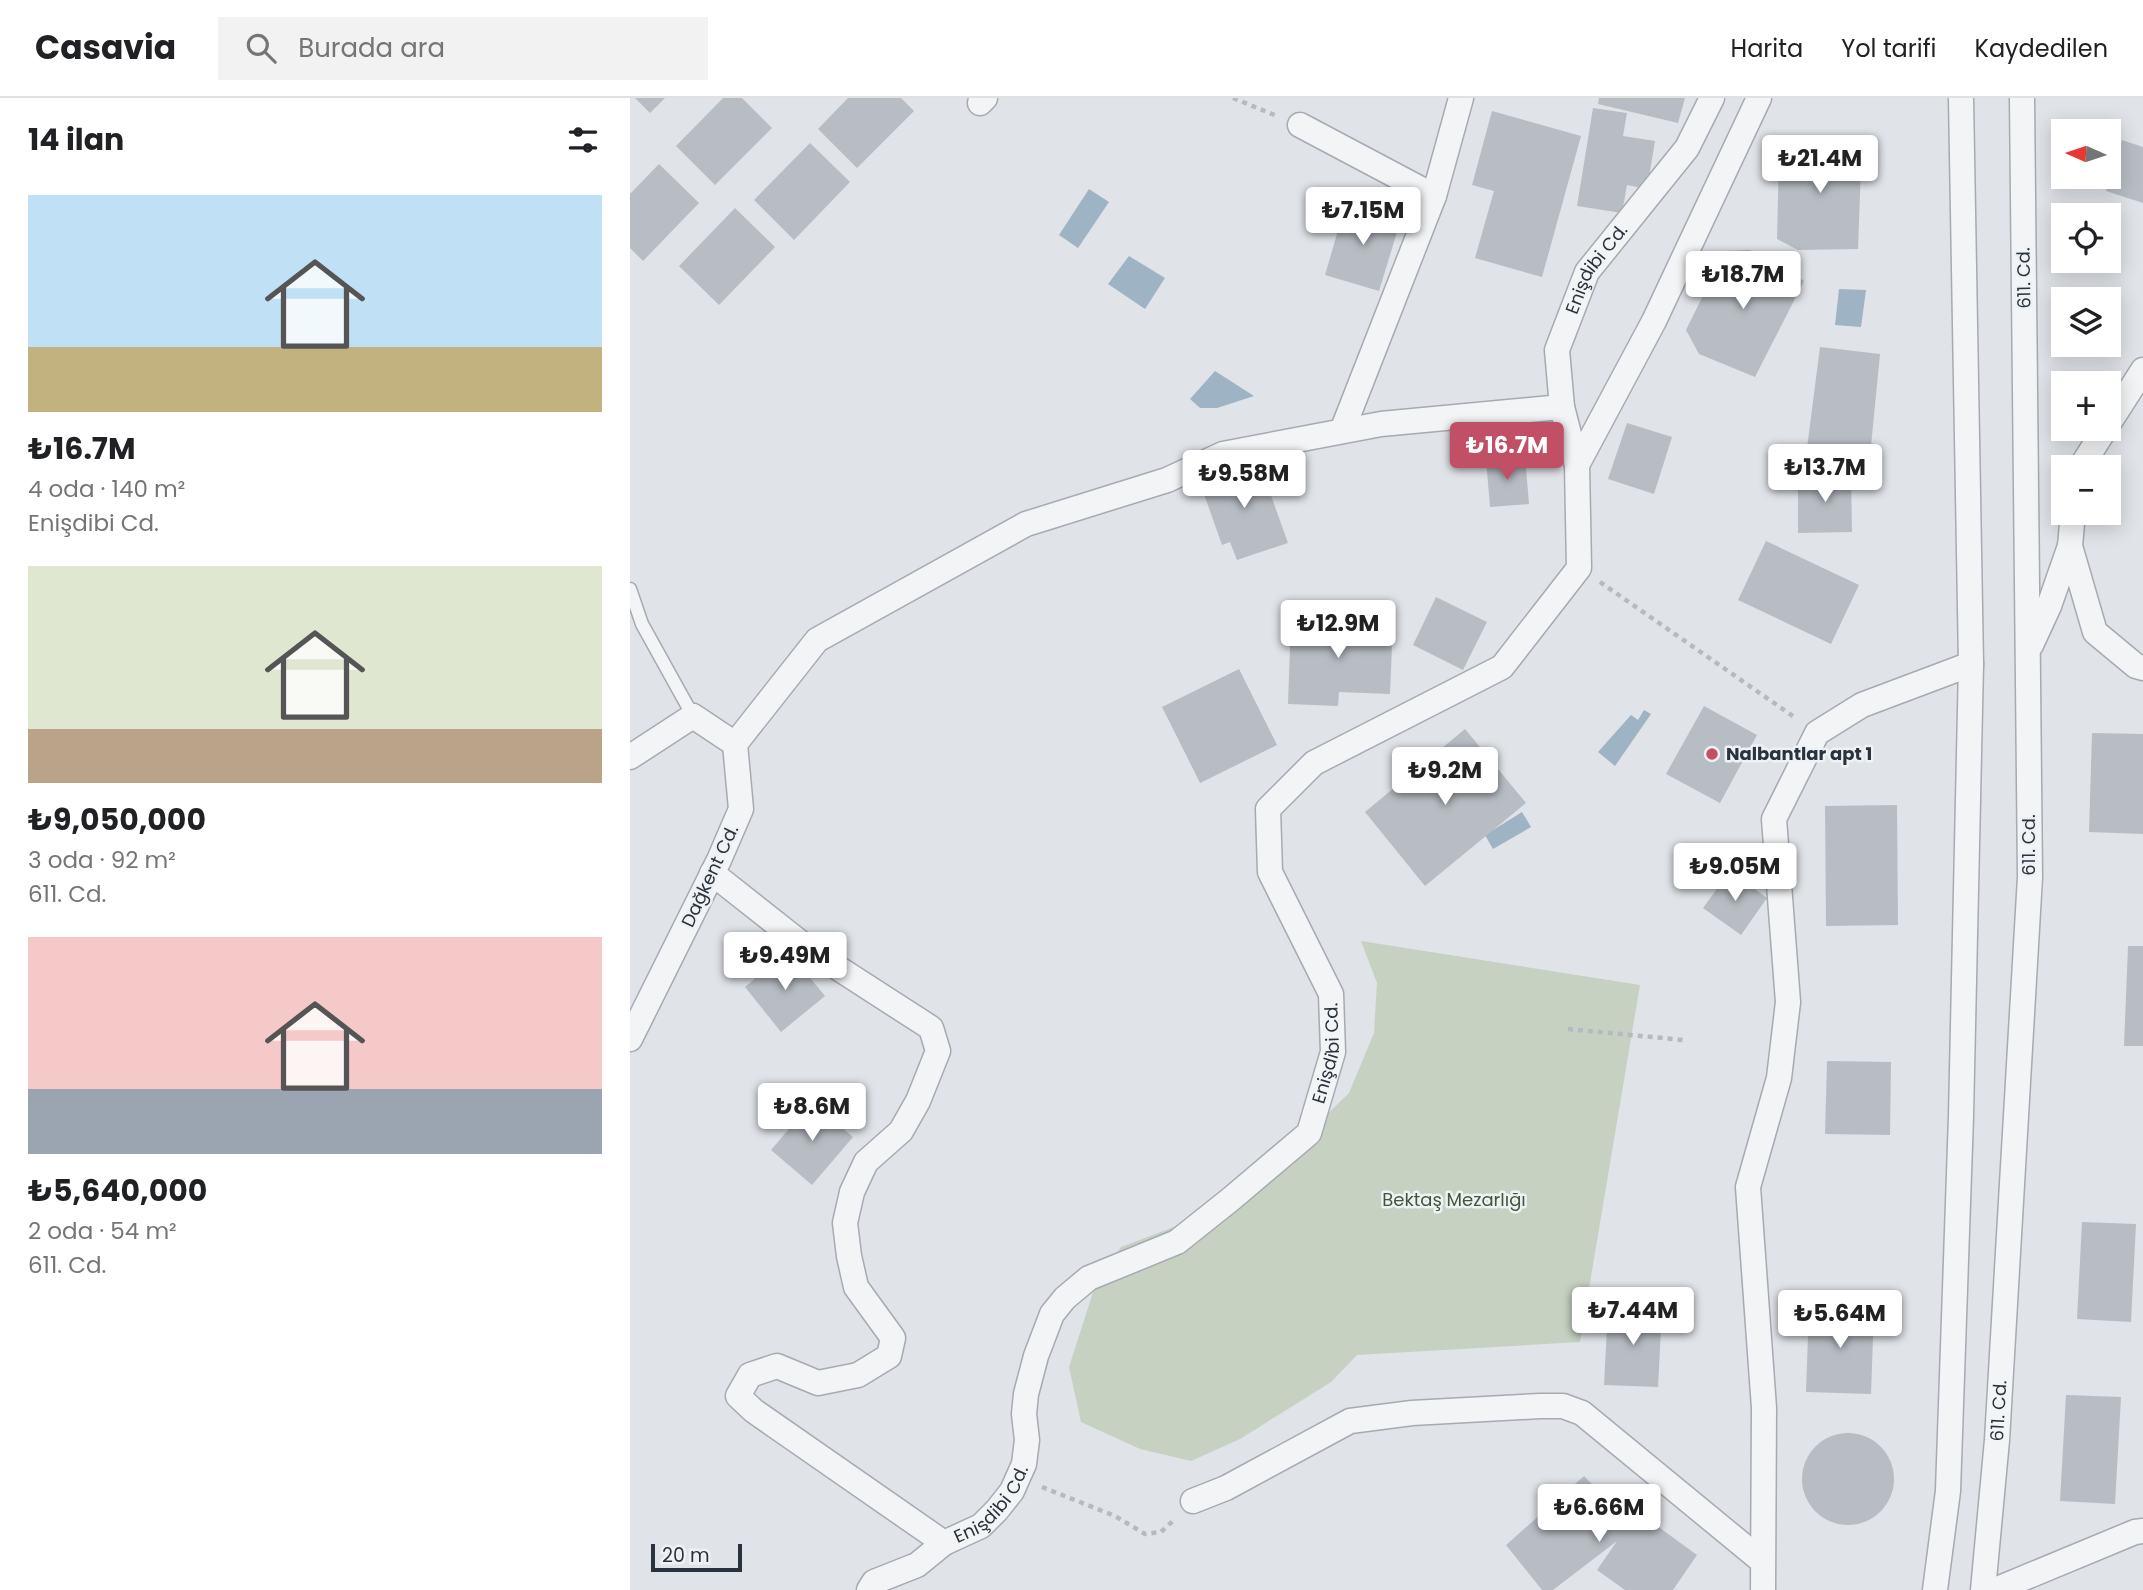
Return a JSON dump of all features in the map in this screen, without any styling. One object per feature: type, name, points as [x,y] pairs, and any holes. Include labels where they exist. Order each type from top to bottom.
[{"type":"street","points":[[1342,431],[1434,196],[1461,98]]},
{"type":"street","name":"Enişdibi Cd.","points":[[869,1590],[874,1582],[917,1564],[944,1543],[981,1526],[998,1510],[1012,1490],[1024,1464],[1027,1440],[1024,1414],[1026,1394],[1036,1356],[1052,1314],[1065,1298],[1089,1278],[1177,1242],[1309,1133],[1333,1052],[1331,994],[1270,872],[1268,809],[1314,763],[1502,667],[1579,568],[1577,465],[1562,407],[1558,350],[1587,272],[1687,148],[1712,98]]},
{"type":"street","name":"Enişdibi Cd.","points":[[1577,465],[1654,321],[1759,98]]},
{"type":"street","points":[[1935,1590],[1948,1491],[1961,1116],[1972,664],[1961,98]]},
{"type":"street","name":"611. Cd.","points":[[1983,1590],[1997,1440],[2030,877],[2022,98]]},
{"type":"street","points":[[1300,125],[1434,196]]},
{"type":"street","points":[[2121,405],[2143,370]]},
{"type":"street","points":[[630,757],[692,716],[735,744],[817,639],[1026,524],[1167,480],[1223,454],[1381,424],[1562,407]]},
{"type":"street","points":[[2027,652],[2049,606],[2070,545],[2072,525]]},
{"type":"street","points":[[2070,545],[2095,632],[2136,666],[2143,668]]},
{"type":"street","points":[[1763,1590],[1764,1408],[1748,1187],[1779,1078],[1788,1002],[1774,819],[1817,733],[1862,705],[1972,664]]},
{"type":"street","name":"Dağkent Cd.","points":[[630,1040],[741,809],[735,744]]},
{"type":"street","points":[[712,873],[807,948],[931,1028],[938,1051],[918,1101],[901,1131],[866,1162],[852,1192],[845,1223],[856,1287],[893,1338],[889,1356],[858,1376],[818,1383],[777,1366],[750,1375],[738,1395],[754,1411],[944,1543]]},
{"type":"street","points":[[1193,1501],[1226,1488],[1350,1421],[1412,1413],[1563,1406],[1582,1413],[1762,1561]]},
{"type":"street","points":[[1995,1590],[2143,1531]]},
{"type":"lane","points":[[630,589],[642,624],[692,716]]},
{"type":"path","points":[[1233,98],[1300,125]]},
{"type":"path","points":[[1579,568],[1817,733]]},
{"type":"path","points":[[1568,1029],[1683,1040]]},
{"type":"path","points":[[1018,1477],[1115,1516],[1145,1534],[1161,1532],[1193,1501]]},
{"type":"green space","name":"Bektaş Mezarlığı","points":[[1361,941],[1640,985],[1580,1342],[1357,1355],[1331,1382],[1240,1439],[1191,1461],[1140,1449],[1081,1422],[1069,1367],[1096,1283],[1121,1247],[1216,1211],[1253,1187],[1349,1093],[1374,1033],[1377,983]]},
{"type":"water","points":[[1089,189],[1109,202],[1078,248],[1059,235]]},
{"type":"water","points":[[1129,256],[1165,278],[1145,309],[1108,284]]},
{"type":"water","points":[[1839,289],[1866,290],[1861,327],[1835,325]]},
{"type":"water","points":[[1215,371],[1254,396],[1217,408],[1200,408],[1190,399]]},
{"type":"water","points":[[1644,710],[1651,714],[1615,766],[1598,752],[1631,715],[1638,720]]},
{"type":"water","points":[[1522,812],[1531,827],[1493,849],[1485,835]]},
{"type":"building","points":[[635,98],[665,98],[650,113]]},
{"type":"building","points":[[723,98],[742,98],[772,128],[715,185],[676,146]]},
{"type":"building","points":[[848,98],[901,98],[914,111],[857,168],[818,129]]},
{"type":"building","points":[[1599,98],[1685,98],[1678,123],[1598,104]]},
{"type":"building","points":[[1593,108],[1627,113],[1623,136],[1655,141],[1647,189],[1627,185],[1622,213],[1577,206]]},
{"type":"building","points":[[1492,111],[1581,136],[1542,277],[1475,258],[1494,191],[1472,185]]},
{"type":"building","points":[[1862,139],[1858,249],[1798,250],[1777,239],[1779,153],[1801,140]]},
{"type":"building","points":[[2122,140],[2143,147],[2143,203],[2106,191],[2121,189]]},
{"type":"building","points":[[810,143],[850,182],[794,240],[754,200]]},
{"type":"building","points":[[659,164],[699,203],[643,261],[630,248],[630,194]]},
{"type":"building","points":[[1346,203],[1401,219],[1379,291],[1325,275]]},
{"type":"building","points":[[735,208],[775,247],[719,305],[679,266]]},
{"type":"building","points":[[1750,250],[1804,281],[1755,377],[1699,354],[1686,330],[1725,251]]},
{"type":"building","points":[[1820,347],[1880,354],[1871,446],[1807,448]]},
{"type":"building","points":[[1627,423],[1672,437],[1654,494],[1608,479]]},
{"type":"building","points":[[1525,456],[1529,504],[1490,507],[1486,459]]},
{"type":"building","points":[[1258,459],[1288,543],[1237,560],[1230,542],[1222,545],[1199,480]]},
{"type":"building","points":[[1798,476],[1851,476],[1852,532],[1798,533]]},
{"type":"building","points":[[1766,541],[1859,585],[1831,644],[1738,600]]},
{"type":"building","points":[[1436,597],[1487,622],[1463,670],[1413,645]]},
{"type":"building","points":[[1291,619],[1393,622],[1390,694],[1339,692],[1338,706],[1288,704]]},
{"type":"building","points":[[1239,669],[1277,745],[1200,783],[1162,707]]},
{"type":"building","name":"Nalbantlar apt 1","points":[[1704,706],[1757,735],[1720,803],[1666,774]]},
{"type":"building","points":[[1465,729],[1526,803],[1425,886],[1365,812]]},
{"type":"building","points":[[2092,733],[2143,734],[2143,834],[2089,832]]},
{"type":"building","points":[[1897,805],[1898,925],[1826,926],[1825,806]]},
{"type":"building","points":[[1730,871],[1767,898],[1741,935],[1703,908]]},
{"type":"building","points":[[2128,946],[2143,946],[2143,1046],[2124,1046]]},
{"type":"building","points":[[788,951],[825,996],[781,1032],[745,987]]},
{"type":"building","points":[[1827,1061],[1891,1062],[1890,1135],[1825,1134]]},
{"type":"building","points":[[812,1102],[853,1137],[812,1185],[771,1150]]},
{"type":"building","points":[[2082,1222],[2136,1224],[2131,1322],[2077,1319]]},
{"type":"building","points":[[1608,1307],[1662,1309],[1658,1387],[1604,1385]]},
{"type":"building","points":[[1809,1307],[1874,1309],[1871,1394],[1806,1392]]},
{"type":"building","points":[[2066,1395],[2121,1397],[2115,1504],[2060,1501]]},
{"type":"building","points":[[1848,1433],[1866,1436],[1881,1446],[1891,1461],[1894,1479],[1891,1497],[1881,1512],[1866,1522],[1848,1525],[1830,1522],[1815,1512],[1805,1497],[1802,1479],[1805,1461],[1815,1446],[1830,1436]]},
{"type":"building","points":[[1584,1476],[1628,1522],[1627,1527],[1638,1512],[1697,1555],[1673,1590],[1625,1590],[1597,1570],[1617,1541],[1553,1590],[1542,1590],[1506,1545]]},
{"type":"place","name":"Nalbantlar apt 1","points":[[1712,754]]}]
